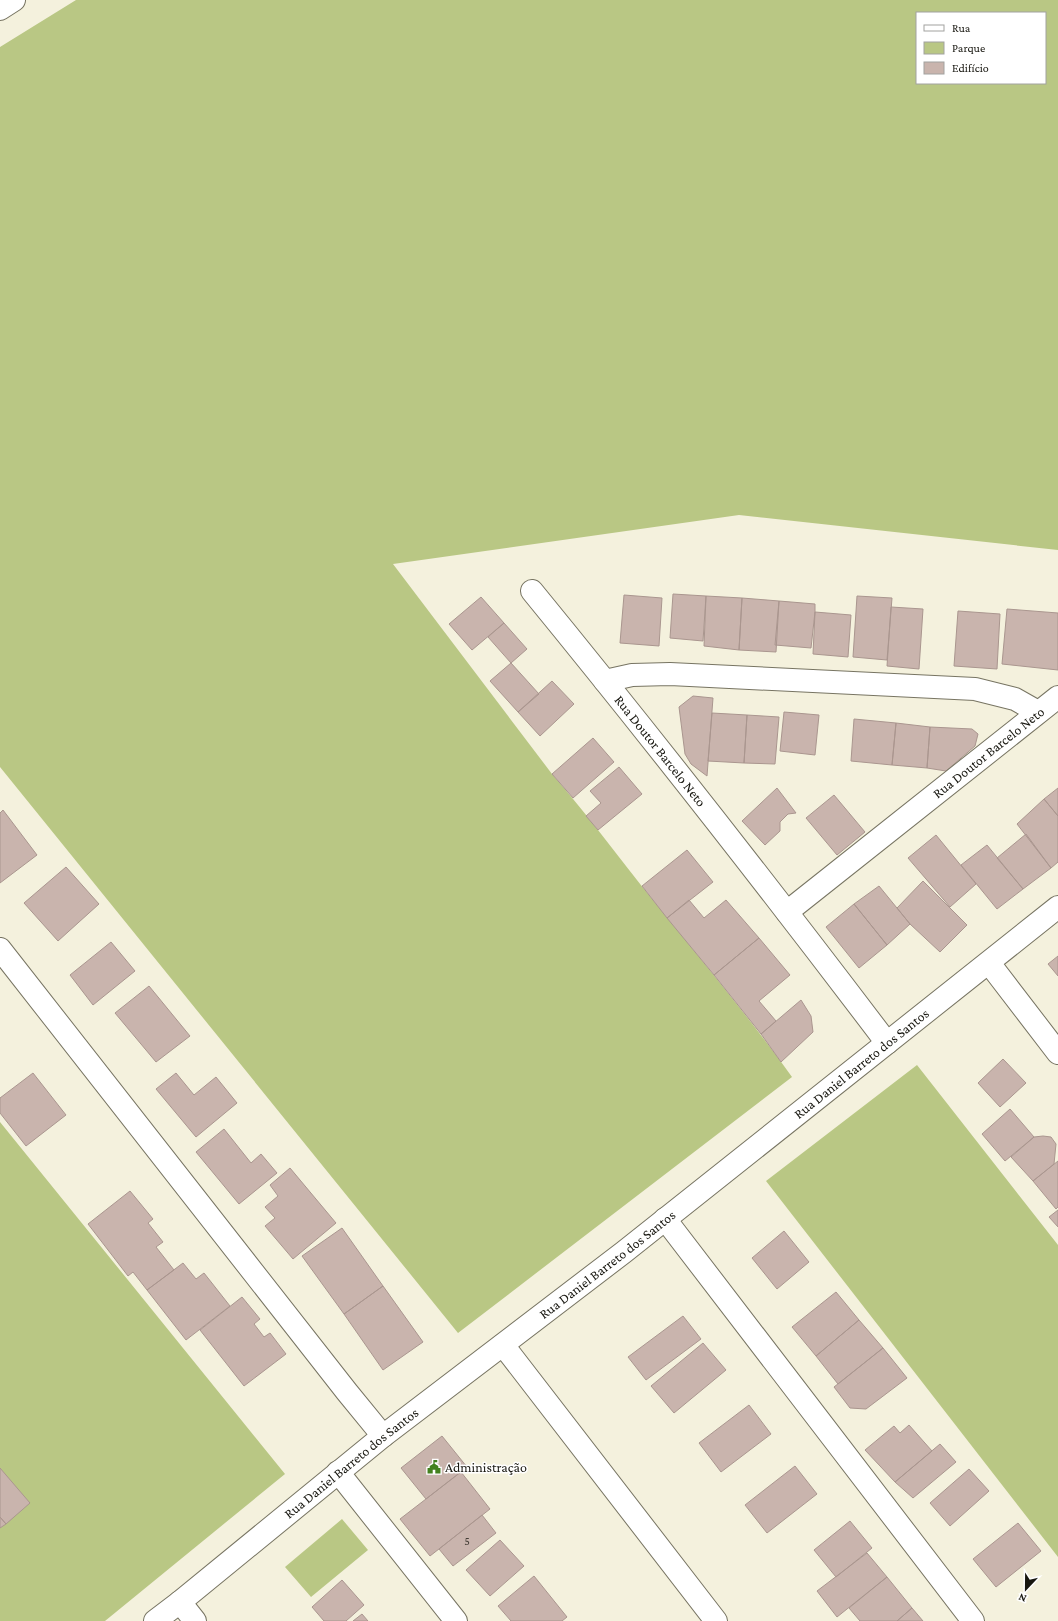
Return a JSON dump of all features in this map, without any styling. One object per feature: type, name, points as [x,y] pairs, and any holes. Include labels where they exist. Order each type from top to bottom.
[{"type":"street","points":[[0,9],[14,0]]},
{"type":"street","name":"Rua Doutor Barcelo Neto","points":[[532,591],[787,912],[887,1043]]},
{"type":"street","points":[[605,681],[632,675],[670,674],[975,689],[1015,699],[1038,712]]},
{"type":"street","name":"Rua Doutor Barcelo Neto","points":[[787,912],[1058,697]]},
{"type":"street","name":"Rua Daniel Barreto dos Santos","points":[[155,1621],[383,1436],[665,1219],[1058,907]]},
{"type":"street","points":[[0,949],[342,1386],[383,1436]]},
{"type":"street","points":[[989,963],[1058,1053]]},
{"type":"street","points":[[665,1219],[973,1621]]},
{"type":"street","points":[[503,1345],[716,1621]]},
{"type":"street","points":[[338,1472],[456,1621]]},
{"type":"street","points":[[180,1602],[195,1621]]},
{"type":"green space","points":[[76,0],[1058,0],[1058,550],[739,515],[393,564],[552,774],[724,987],[792,1077],[458,1333],[0,767],[0,47]]},
{"type":"green space","points":[[917,1065],[1058,1245],[1058,1557],[766,1181]]},
{"type":"green space","points":[[0,1122],[285,1474],[105,1621],[0,1621]]},
{"type":"green space","points":[[342,1519],[368,1550],[311,1597],[285,1567]]},
{"type":"building","points":[[673,594],[706,596],[703,641],[670,638]]},
{"type":"building","points":[[624,595],[662,598],[659,646],[620,643]]},
{"type":"building","points":[[706,596],[742,598],[739,650],[704,646]]},
{"type":"building","points":[[857,596],[892,598],[887,660],[853,657]]},
{"type":"building","points":[[481,597],[504,623],[472,650],[449,624]]},
{"type":"building","points":[[742,598],[779,601],[776,652],[739,650]]},
{"type":"building","points":[[779,601],[815,604],[811,648],[775,645]]},
{"type":"building","points":[[891,607],[923,609],[919,669],[887,666]]},
{"type":"building","points":[[1007,609],[1058,613],[1058,670],[1002,664]]},
{"type":"building","points":[[958,611],[1000,614],[997,669],[954,666]]},
{"type":"building","points":[[815,612],[851,615],[848,657],[813,654]]},
{"type":"building","points":[[504,623],[527,649],[511,663],[488,637]]},
{"type":"building","points":[[511,663],[539,694],[518,712],[490,681]]},
{"type":"building","points":[[552,681],[574,704],[540,736],[518,712]]},
{"type":"building","points":[[693,696],[713,698],[707,776],[691,764],[685,754],[679,707]]},
{"type":"building","points":[[784,712],[819,715],[815,755],[780,751]]},
{"type":"building","points":[[712,713],[747,715],[744,763],[708,761]]},
{"type":"building","points":[[747,715],[779,717],[775,764],[744,763]]},
{"type":"building","points":[[854,719],[896,723],[892,765],[851,761]]},
{"type":"building","points":[[896,723],[930,727],[927,768],[892,765]]},
{"type":"building","points":[[930,727],[972,729],[978,734],[975,746],[946,771],[927,768]]},
{"type":"building","points":[[593,738],[614,762],[573,798],[552,774]]},
{"type":"building","points":[[619,767],[642,794],[598,830],[586,816],[601,803],[590,791]]},
{"type":"building","points":[[777,788],[796,813],[788,814],[780,822],[780,831],[765,845],[742,821]]},
{"type":"building","points":[[1058,788],[1058,816],[1044,799]]},
{"type":"building","points":[[834,795],[865,832],[837,855],[806,818]]},
{"type":"building","points":[[1044,799],[1058,816],[1058,862],[1051,868],[1017,824]]},
{"type":"building","points":[[3,810],[37,855],[0,883],[0,813]]},
{"type":"building","points":[[1026,834],[1051,868],[1023,889],[997,858]]},
{"type":"building","points":[[936,835],[976,884],[950,907],[908,858]]},
{"type":"building","points":[[987,845],[1023,889],[997,909],[961,865]]},
{"type":"building","points":[[687,850],[713,882],[667,918],[642,886]]},
{"type":"building","points":[[66,867],[99,904],[58,941],[24,903]]},
{"type":"building","points":[[923,881],[967,925],[940,952],[910,924],[897,908]]},
{"type":"building","points":[[879,886],[910,924],[887,945],[854,904]]},
{"type":"building","points":[[689,900],[704,918],[726,900],[759,938],[714,975],[667,918]]},
{"type":"building","points":[[854,904],[887,945],[859,968],[826,927]]},
{"type":"building","points":[[759,938],[790,975],[759,1001],[776,1021],[761,1034],[714,975]]},
{"type":"building","points":[[111,942],[135,971],[93,1005],[70,975]]},
{"type":"building","points":[[1058,956],[1058,976],[1048,964]]},
{"type":"building","points":[[149,986],[190,1036],[156,1062],[115,1013]]},
{"type":"building","points":[[801,1000],[811,1016],[813,1032],[781,1062],[761,1034]]},
{"type":"building","points":[[1003,1059],[1026,1083],[1000,1107],[978,1083]]},
{"type":"building","points":[[33,1073],[66,1115],[26,1146],[0,1113],[0,1098]]},
{"type":"building","points":[[176,1073],[194,1095],[216,1077],[237,1103],[196,1137],[156,1089]]},
{"type":"building","points":[[1010,1109],[1034,1137],[1005,1161],[982,1134]]},
{"type":"building","points":[[224,1129],[251,1163],[261,1154],[277,1173],[239,1204],[196,1152]]},
{"type":"building","points":[[1034,1137],[1051,1137],[1056,1144],[1054,1164],[1033,1181],[1011,1157]]},
{"type":"building","points":[[1058,1161],[1058,1207],[1056,1209],[1033,1181]]},
{"type":"building","points":[[290,1168],[336,1223],[293,1259],[265,1226],[275,1218],[265,1207],[278,1196],[270,1185]]},
{"type":"building","points":[[130,1191],[153,1219],[148,1223],[163,1242],[156,1247],[174,1270],[147,1290],[133,1272],[128,1276],[88,1224]]},
{"type":"building","points":[[1058,1210],[1058,1227],[1049,1217]]},
{"type":"building","points":[[342,1228],[383,1286],[344,1314],[302,1256]]},
{"type":"building","points":[[784,1231],[809,1262],[777,1289],[752,1258]]},
{"type":"building","points":[[183,1263],[196,1279],[204,1273],[230,1306],[186,1340],[147,1290]]},
{"type":"building","points":[[383,1286],[423,1342],[383,1370],[344,1314]]},
{"type":"building","points":[[836,1292],[859,1320],[816,1356],[792,1327]]},
{"type":"building","points":[[242,1297],[260,1319],[254,1324],[264,1337],[270,1333],[286,1354],[244,1386],[200,1330]]},
{"type":"building","points":[[683,1316],[701,1339],[646,1380],[628,1357]]},
{"type":"building","points":[[859,1320],[883,1348],[838,1384],[816,1356]]},
{"type":"building","points":[[703,1343],[726,1370],[674,1413],[651,1386]]},
{"type":"building","points":[[883,1348],[907,1378],[866,1409],[850,1408],[834,1387]]},
{"type":"building","points":[[749,1405],[771,1434],[721,1472],[699,1443]]},
{"type":"building","points":[[909,1425],[932,1451],[895,1482],[865,1450],[894,1426],[900,1433]]},
{"type":"building","name":"Administração","points":[[442,1436],[467,1467],[426,1499],[401,1468]]},
{"type":"building","points":[[940,1444],[956,1462],[913,1498],[895,1482]]},
{"type":"building","points":[[795,1466],[817,1494],[767,1533],[745,1505]]},
{"type":"building","points":[[0,1468],[30,1503],[6,1524],[0,1517]]},
{"type":"building","points":[[969,1469],[989,1491],[950,1526],[930,1503]]},
{"type":"building","points":[[461,1472],[490,1509],[430,1556],[400,1519]]},
{"type":"building","points":[[482,1515],[496,1533],[453,1566],[439,1549]]},
{"type":"building","points":[[0,1517],[6,1524],[0,1528]]},
{"type":"building","points":[[850,1521],[872,1548],[836,1577],[814,1550]]},
{"type":"building","points":[[1018,1523],[1041,1551],[996,1587],[973,1559]]},
{"type":"building","points":[[500,1540],[524,1566],[490,1596],[466,1570]]},
{"type":"building","points":[[867,1553],[887,1577],[837,1617],[817,1591]]},
{"type":"building","points":[[534,1576],[567,1617],[562,1621],[511,1621],[498,1606]]},
{"type":"building","points":[[887,1577],[912,1608],[897,1621],[860,1621],[849,1608]]},
{"type":"building","points":[[342,1580],[364,1605],[346,1621],[324,1621],[312,1607]]},
{"type":"building","points":[[912,1608],[923,1621],[897,1621]]},
{"type":"building","points":[[362,1614],[368,1621],[353,1621]]},
{"type":"place","name":"Administração","points":[[434,1467]]}]
